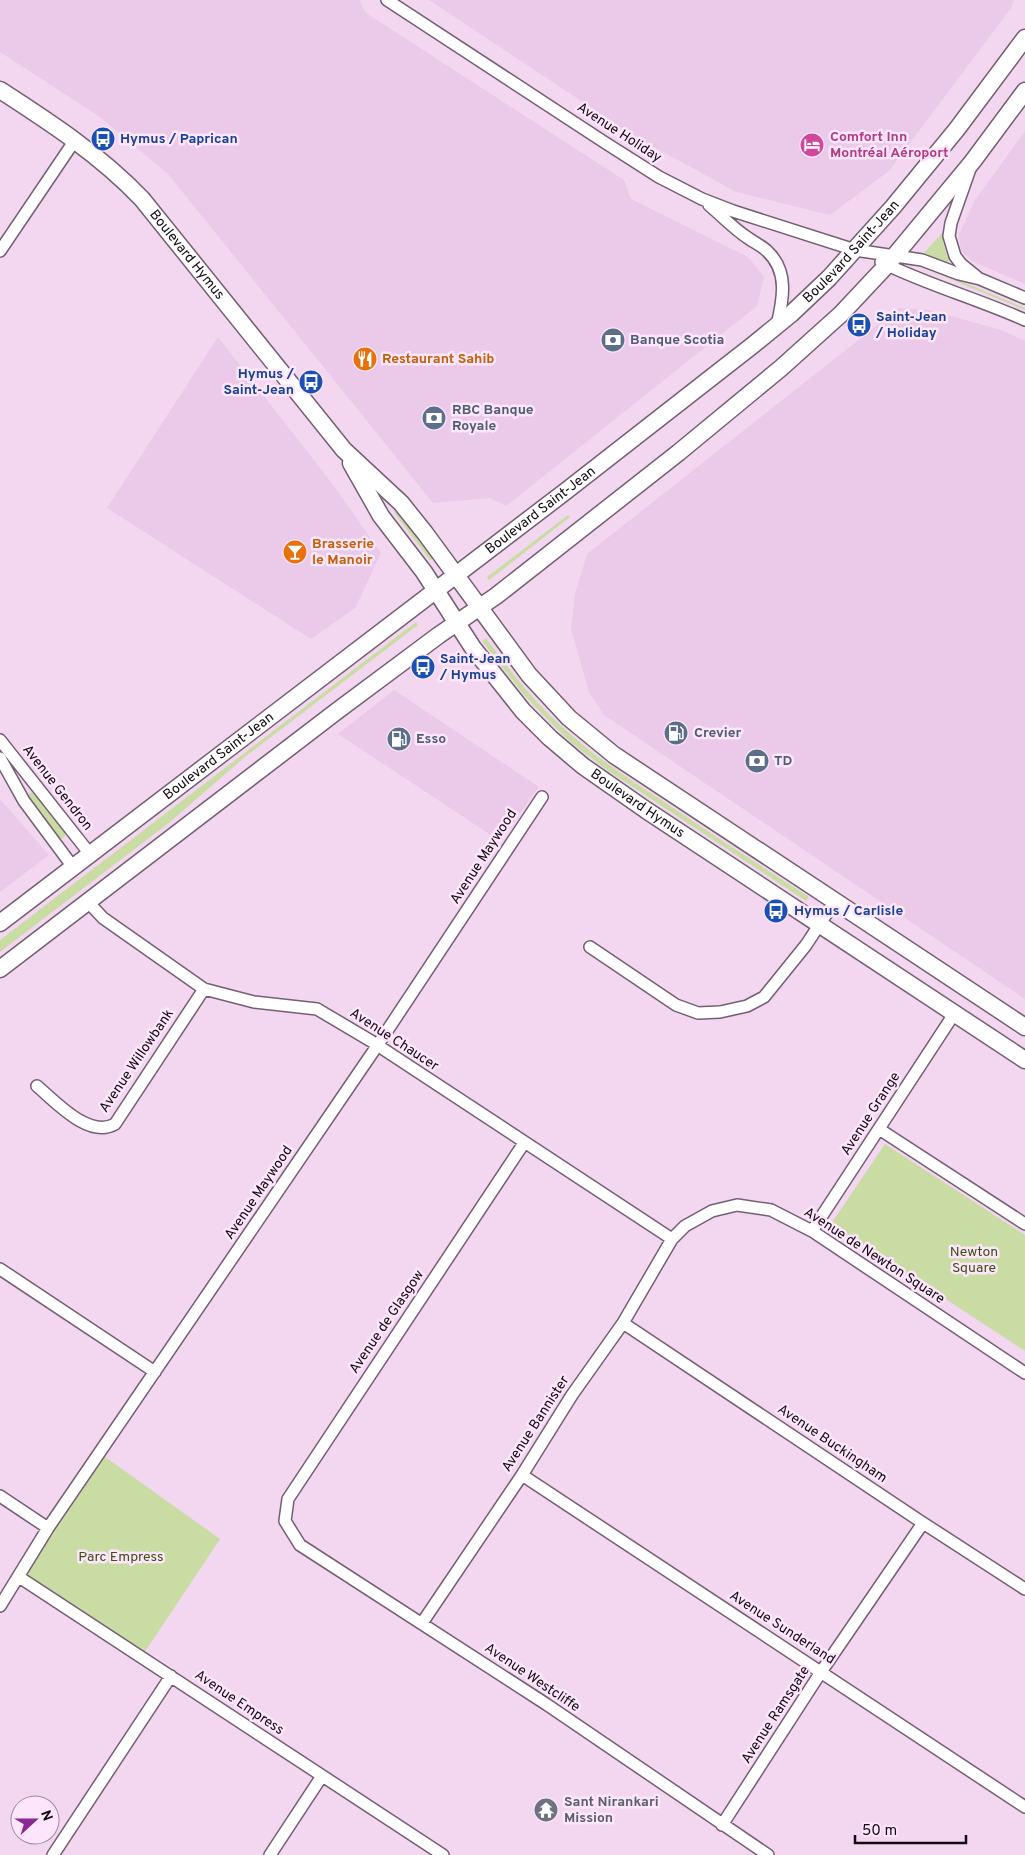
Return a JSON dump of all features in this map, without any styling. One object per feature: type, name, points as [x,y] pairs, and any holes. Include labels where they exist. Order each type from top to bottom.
[{"type":"main road","name":"Boulevard Saint-Jean","points":[[0,923],[457,575],[777,325],[818,289],[893,207],[957,129],[1025,38]]},
{"type":"main road","name":"Boulevard Hymus","points":[[0,90],[76,140],[102,160],[142,199],[344,450],[402,503],[457,575],[516,658],[544,692],[569,718],[597,742],[713,821],[1025,1027]]},
{"type":"main road","points":[[0,969],[337,712],[496,596],[678,453],[781,368],[841,314],[891,260],[973,161],[1025,91]]},
{"type":"main road","name":"Boulevard Hymus","points":[[344,450],[381,516],[421,568],[473,648],[508,693],[541,730],[566,752],[640,805],[1025,1060]]},
{"type":"street","name":"Avenue Holiday","points":[[387,0],[612,147],[675,186],[702,200],[891,260],[922,260],[959,274],[980,279],[1025,298]]},
{"type":"street","points":[[0,252],[76,140]]},
{"type":"street","points":[[973,161],[951,223],[949,236],[950,246],[958,260],[980,279]]},
{"type":"street","points":[[702,200],[748,238],[767,251],[775,261],[781,274],[783,290],[777,325]]},
{"type":"street","name":"Avenue Holiday","points":[[891,260],[905,274],[952,290],[1025,320]]},
{"type":"street","name":"Avenue Gendron","points":[[0,740],[90,854]]},
{"type":"street","name":"Avenue Gendron","points":[[0,758],[24,802],[73,867]]},
{"type":"street","name":"Avenue Maywood","points":[[0,1606],[48,1528],[377,1046],[542,798]]},
{"type":"street","points":[[590,947],[676,1005],[698,1012],[720,1012],[747,1006],[764,997],[806,945],[835,901]]},
{"type":"street","name":"Avenue Chaucer","points":[[88,902],[103,918],[204,989],[254,1002],[317,1009],[371,1041],[672,1240]]},
{"type":"street","name":"Avenue Willowbank","points":[[37,1086],[75,1118],[92,1127],[107,1129],[115,1124],[204,989]]},
{"type":"street","name":"Avenue Grange","points":[[812,1231],[954,1014]]},
{"type":"street","points":[[878,1129],[1025,1224]]},
{"type":"street","name":"Avenue de Glasgow","points":[[285,1521],[288,1499],[524,1142]]},
{"type":"street","name":"Avenue de Newton Square","points":[[672,1240],[685,1226],[712,1211],[737,1206],[771,1210],[812,1231],[1025,1373]]},
{"type":"street","name":"Avenue Bannister","points":[[422,1623],[522,1475],[572,1395],[623,1322],[672,1240]]},
{"type":"street","points":[[0,1269],[155,1372]]},
{"type":"street","name":"Avenue Buckingham","points":[[623,1322],[1025,1589]]},
{"type":"street","name":"Avenue Sunderland","points":[[522,1475],[1025,1806]]},
{"type":"street","points":[[0,1496],[48,1528]]},
{"type":"street","name":"Avenue Westcliffe","points":[[285,1521],[300,1545],[546,1704],[768,1855]]},
{"type":"street","name":"Avenue Ramsgate","points":[[722,1825],[822,1672],[923,1523]]},
{"type":"street","name":"Avenue Empress","points":[[19,1577],[443,1855]]},
{"type":"street","points":[[53,1855],[171,1676]]},
{"type":"street","points":[[270,1855],[322,1776]]},
{"type":"shaded area","points":[[0,0],[359,0],[366,13],[624,180],[631,199],[748,257],[764,277],[757,306],[506,506],[490,498],[433,503],[168,174],[100,117],[0,52]]},
{"type":"shaded area","points":[[429,0],[1014,0],[1011,8],[889,171],[830,215],[736,192],[634,136]]},
{"type":"shaded area","points":[[1025,131],[1025,284],[972,261],[962,252],[959,234],[975,200]]},
{"type":"shaded area","points":[[899,308],[930,310],[1001,330],[1025,341],[1025,999],[604,715],[589,692],[571,629],[575,594],[587,554]]},
{"type":"shaded area","points":[[218,337],[334,486],[381,553],[355,608],[311,639],[107,508]]},
{"type":"shaded area","points":[[394,690],[539,787],[500,841],[338,734]]},
{"type":"shaded area","points":[[0,799],[49,855],[0,892]]},
{"type":"green space","points":[[943,232],[943,243],[949,261],[946,263],[922,255]]},
{"type":"green space","points":[[917,263],[1025,308],[1025,310],[916,265]]},
{"type":"green space","points":[[395,512],[398,512],[434,558],[430,560]]},
{"type":"green space","points":[[568,515],[570,517],[489,580],[487,577]]},
{"type":"green space","points":[[416,622],[418,625],[246,756],[170,822],[0,952],[0,940]]},
{"type":"green space","points":[[486,638],[528,692],[582,744],[635,783],[809,897],[806,901],[607,770],[573,744],[523,694],[482,641]]},
{"type":"green space","points":[[30,793],[35,793],[65,832],[65,837],[60,839],[58,837],[29,800]]},
{"type":"green space","name":"Newton Square","points":[[885,1144],[1025,1235],[1025,1351],[831,1224]]},
{"type":"green space","name":"Parc Empress","points":[[101,1454],[220,1539],[142,1656],[19,1577]]},
{"type":"place","name":"Hymus / Paprican","points":[[103,139]]},
{"type":"place","name":"Comfort Inn Montréal Aéroport","points":[[812,145]]},
{"type":"place","name":"Saint-Jean / Holiday","points":[[859,325]]},
{"type":"place","name":"Banque Scotia","points":[[613,340]]},
{"type":"place","name":"Restaurant Sahib","points":[[365,359]]},
{"type":"place","name":"Hymus / Saint-Jean","points":[[311,382]]},
{"type":"place","name":"RBC Banque Royale","points":[[434,418]]},
{"type":"place","name":"Brasserie le Manoir","points":[[295,552]]},
{"type":"place","name":"Saint-Jean / Hymus","points":[[423,667]]},
{"type":"place","name":"Crevier","points":[[676,733]]},
{"type":"place","name":"Esso","points":[[399,739]]},
{"type":"place","name":"TD","points":[[757,761]]},
{"type":"place","name":"Hymus / Carlisle","points":[[776,911]]},
{"type":"place","name":"Sant Nirankari Mission","points":[[546,1810]]}]
